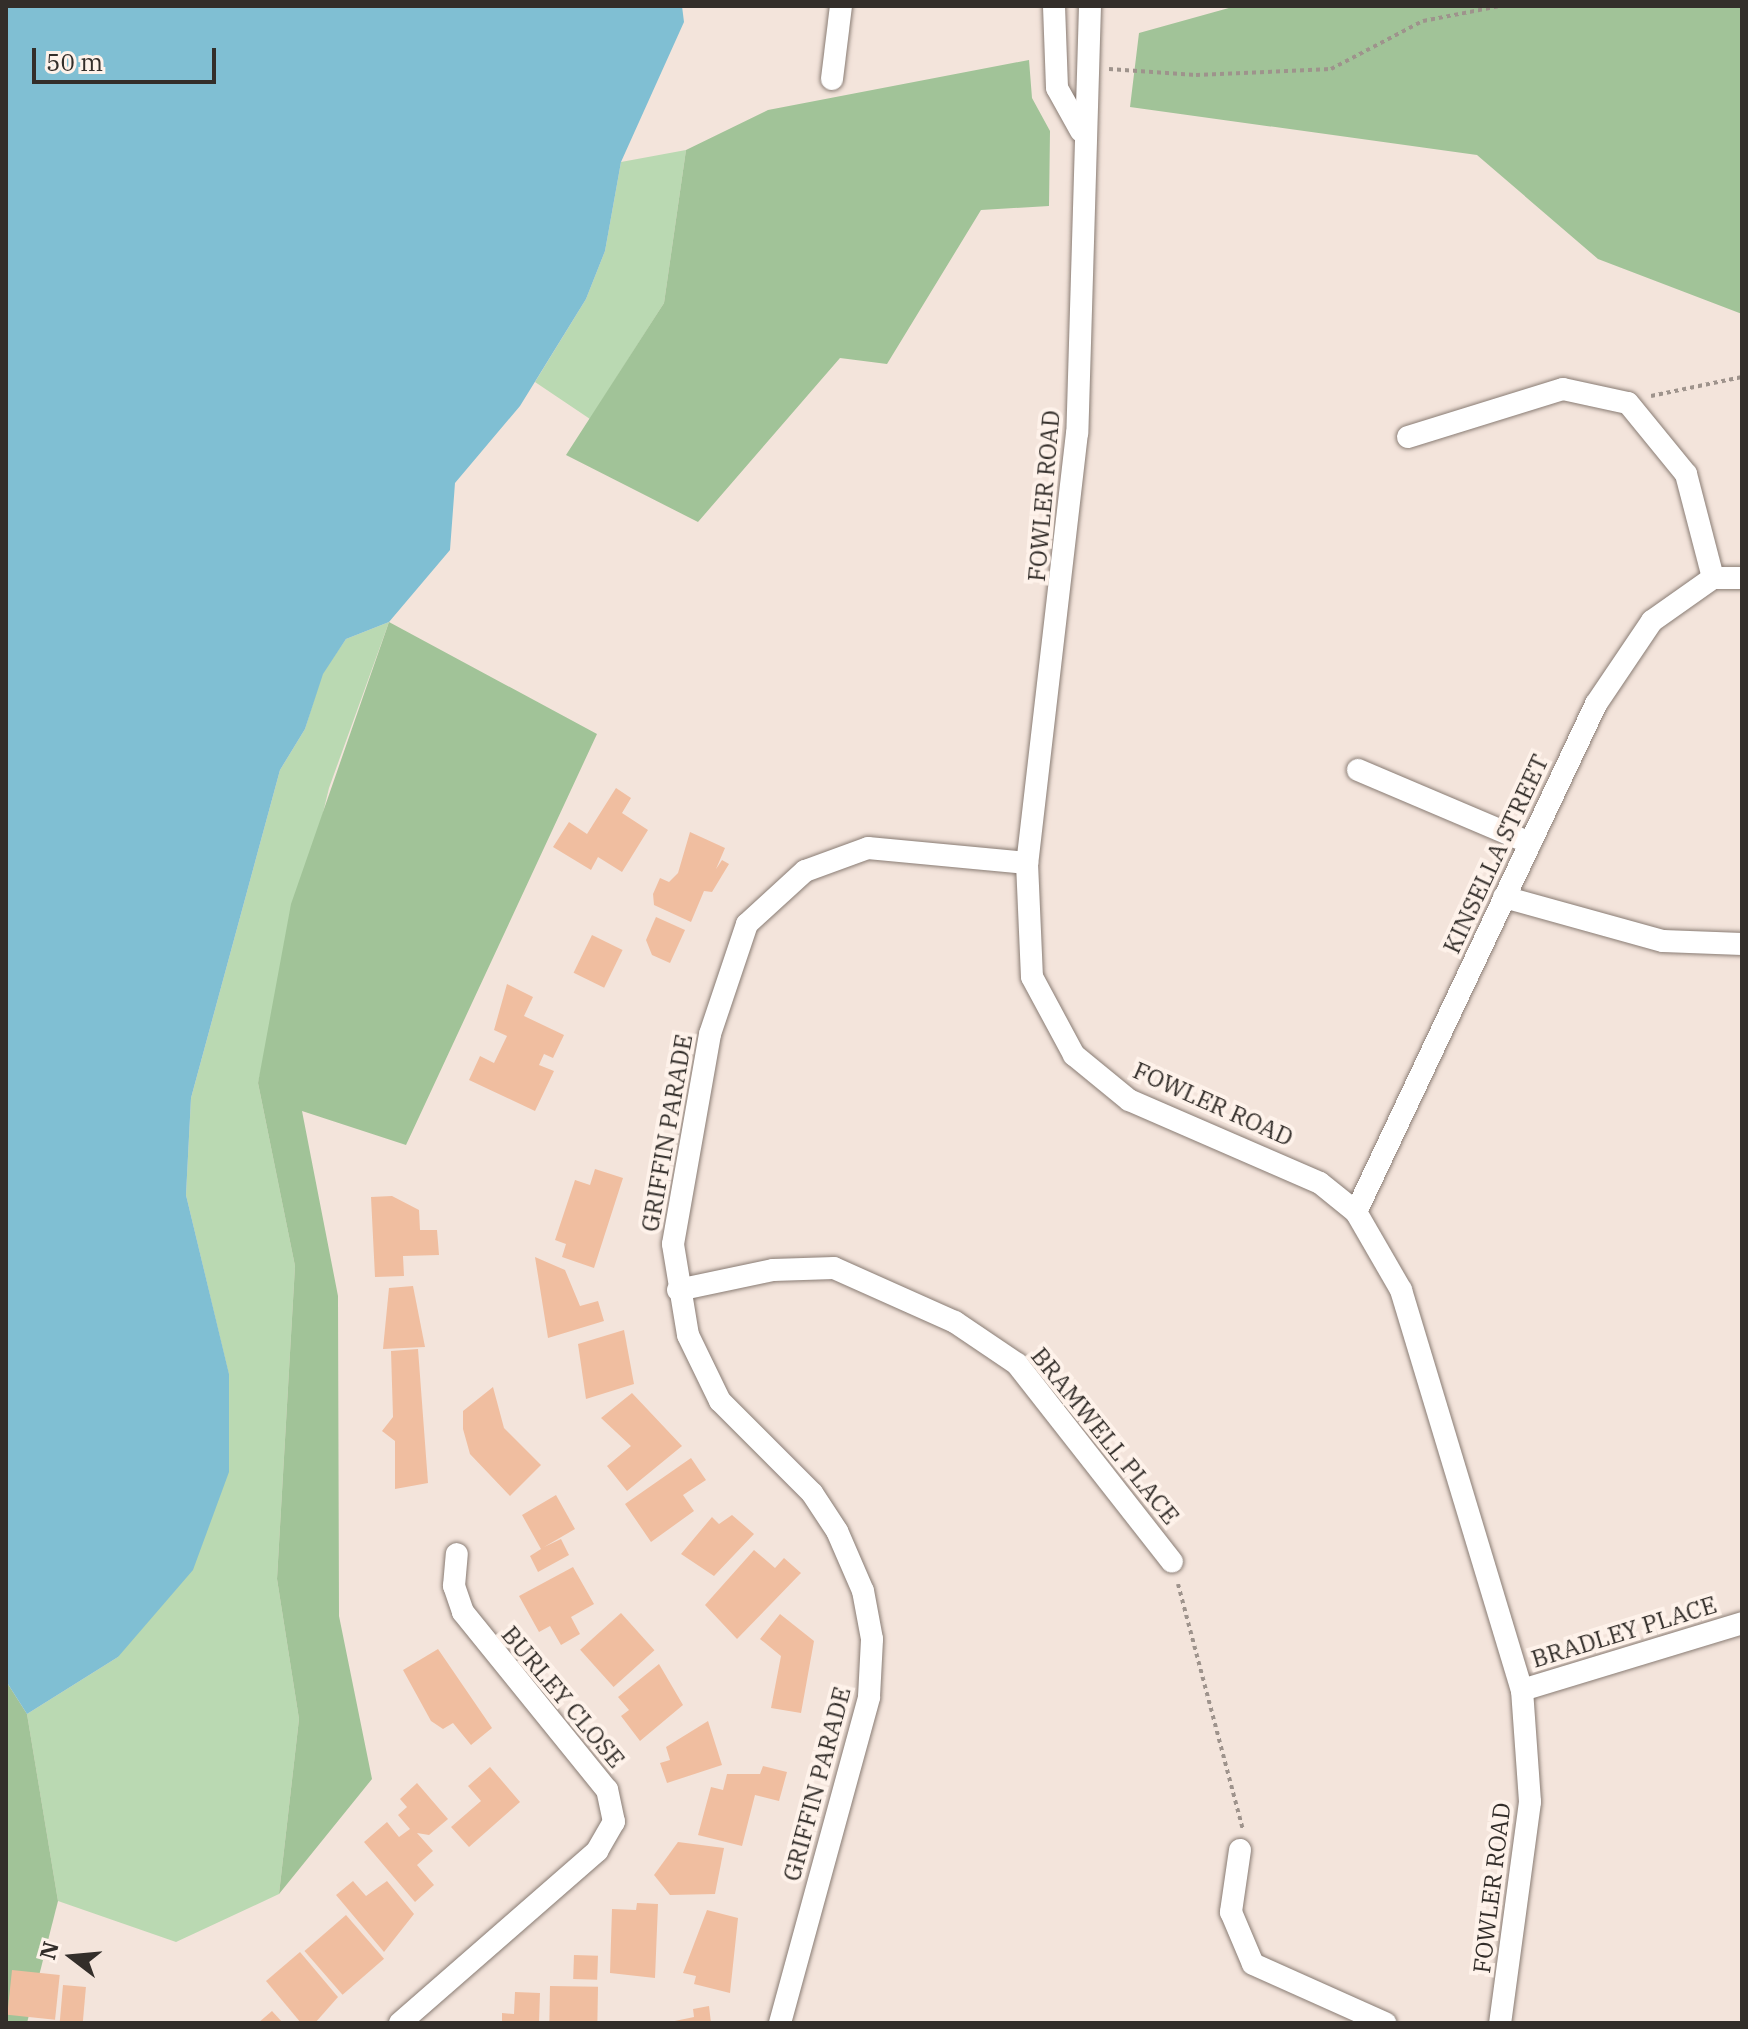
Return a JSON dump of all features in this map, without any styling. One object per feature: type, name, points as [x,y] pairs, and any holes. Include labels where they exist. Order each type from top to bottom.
[{"type":"street","points":[[832,79],[841,6]]},
{"type":"street","points":[[1054,6],[1057,88],[1082,133]]},
{"type":"street","name":"FOWLER ROAD","points":[[1090,6],[1084,64],[1077,433],[1027,863],[1032,977],[1074,1055],[1129,1100],[1278,1160],[1356,1212],[1401,1290],[1522,1690],[1530,1802],[1500,2023]]},
{"type":"street","points":[[1408,437],[1563,389],[1628,403],[1686,474],[1713,578],[1742,578]]},
{"type":"street","name":"KINSELLA STREET","points":[[1356,1212],[1596,704],[1652,621],[1713,578]]},
{"type":"street","points":[[1358,770],[1530,843]]},
{"type":"street","name":"GRIFFIN PARADE","points":[[780,2023],[869,1697],[872,1639],[863,1591],[837,1531],[812,1493],[720,1401],[688,1335],[678,1290],[676,1210],[710,1034],[733,950],[765,901],[825,861],[868,848],[1027,863]]},
{"type":"street","points":[[1504,897],[1663,941],[1742,944]]},
{"type":"street","name":"BRAMWELL PLACE","points":[[678,1290],[773,1270],[834,1268],[955,1322],[1017,1364],[1172,1562]]},
{"type":"street","name":"BURLEY CLOSE","points":[[400,2023],[597,1851],[614,1822],[607,1790],[463,1612],[454,1586],[457,1554]]},
{"type":"street","name":"BRADLEY PLACE","points":[[1522,1690],[1742,1623]]},
{"type":"street","points":[[1240,1850],[1231,1912],[1253,1964],[1385,2023]]},
{"type":"path","points":[[1084,64],[1143,75],[1331,69],[1423,21],[1500,6]]},
{"type":"path","points":[[1628,403],[1742,377]]},
{"type":"path","points":[[1172,1562],[1244,1825],[1240,1850]]},
{"type":"green space","points":[[1236,6],[1742,6],[1742,314],[1598,259],[1477,155],[1130,107],[1139,33]]},
{"type":"green space","points":[[1029,60],[1032,98],[1050,131],[1049,206],[981,210],[887,364],[840,358],[698,522],[566,455],[664,303],[686,150],[768,110]]},
{"type":"green space","points":[[686,150],[664,303],[590,419],[535,382],[586,299],[605,251],[621,162]]},
{"type":"green space","points":[[389,622],[329,788],[258,1083],[295,1266],[277,1579],[299,1719],[279,1894],[176,1942],[58,1901],[27,1714],[118,1657],[229,1375],[186,1195],[191,1098],[280,770],[305,729],[322,674],[346,639]]},
{"type":"green space","points":[[389,622],[597,734],[406,1145],[302,1111],[338,1296],[339,1616],[372,1779],[279,1894],[299,1719],[277,1579],[295,1266],[258,1083],[291,904]]},
{"type":"green space","points":[[6,1681],[27,1714],[58,1901],[27,2023],[6,2023]]},
{"type":"water","points":[[6,6],[682,6],[684,22],[621,162],[605,251],[586,299],[520,406],[455,483],[450,550],[389,622],[346,639],[323,674],[305,729],[280,770],[191,1098],[186,1195],[229,1374],[229,1472],[193,1570],[118,1657],[27,1714],[6,1681]]},
{"type":"building","points":[[616,788],[631,798],[622,813],[648,830],[622,872],[598,857],[591,870],[553,847],[569,822],[587,834]]},
{"type":"building","points":[[690,832],[725,848],[716,869],[722,860],[729,864],[712,892],[704,891],[691,922],[654,905],[653,894],[660,878],[669,882],[678,873]]},
{"type":"building","points":[[656,917],[685,930],[670,963],[652,955],[646,940]]},
{"type":"building","points":[[592,935],[623,950],[604,988],[574,973]]},
{"type":"building","points":[[507,984],[533,997],[524,1016],[564,1035],[553,1058],[544,1054],[539,1065],[554,1071],[535,1111],[469,1080],[480,1056],[494,1063],[507,1036],[494,1030]]},
{"type":"building","points":[[595,1169],[623,1178],[594,1268],[562,1257],[566,1244],[555,1240],[575,1180],[590,1185]]},
{"type":"building","points":[[392,1196],[419,1210],[420,1230],[437,1230],[439,1255],[403,1256],[404,1276],[375,1277],[371,1197]]},
{"type":"building","points":[[535,1257],[565,1270],[580,1306],[598,1301],[604,1321],[548,1338]]},
{"type":"building","points":[[413,1286],[425,1347],[383,1349],[389,1288]]},
{"type":"building","points":[[624,1330],[634,1384],[586,1399],[578,1344]]},
{"type":"building","points":[[418,1349],[428,1483],[395,1489],[395,1441],[382,1431],[393,1417],[391,1351]]},
{"type":"building","points":[[493,1387],[504,1428],[541,1465],[510,1496],[470,1454],[463,1429],[463,1411]]},
{"type":"building","points":[[632,1393],[682,1446],[627,1491],[607,1466],[631,1446],[601,1418]]},
{"type":"building","points":[[691,1458],[706,1480],[683,1495],[694,1511],[651,1542],[625,1504]]},
{"type":"building","points":[[556,1495],[575,1529],[544,1547],[561,1539],[569,1555],[538,1572],[530,1556],[541,1549],[522,1515]]},
{"type":"building","points":[[732,1515],[754,1534],[714,1576],[681,1554],[712,1517],[719,1524]]},
{"type":"building","points":[[754,1550],[775,1568],[784,1558],[801,1573],[737,1639],[705,1605]]},
{"type":"building","points":[[573,1567],[594,1604],[571,1617],[580,1634],[561,1645],[550,1626],[539,1632],[519,1596]]},
{"type":"building","points":[[621,1613],[654,1650],[614,1687],[580,1650]]},
{"type":"building","points":[[780,1614],[814,1641],[801,1713],[771,1708],[781,1656],[760,1639]]},
{"type":"building","points":[[438,1649],[492,1728],[471,1745],[453,1723],[443,1729],[431,1721],[403,1670]]},
{"type":"building","points":[[659,1664],[683,1705],[640,1741],[621,1716],[629,1710],[618,1697]]},
{"type":"building","points":[[708,1721],[722,1765],[667,1783],[660,1763],[670,1760],[666,1747]]},
{"type":"building","points":[[763,1766],[787,1772],[779,1801],[755,1795],[742,1846],[698,1835],[711,1787],[723,1790],[727,1774],[760,1774]]},
{"type":"building","points":[[490,1767],[520,1802],[469,1847],[451,1827],[481,1801],[468,1786]]},
{"type":"building","points":[[417,1783],[448,1819],[429,1835],[417,1833],[433,1851],[417,1865],[434,1885],[415,1902],[364,1842],[387,1822],[399,1837],[410,1829],[398,1815],[407,1807],[400,1799]]},
{"type":"building","points":[[678,1842],[724,1848],[715,1894],[670,1895],[654,1875]]},
{"type":"building","points":[[353,1881],[366,1896],[387,1881],[414,1914],[384,1952],[336,1895]]},
{"type":"building","points":[[637,1903],[658,1904],[655,1978],[610,1973],[612,1909],[636,1910]]},
{"type":"building","points":[[707,1910],[738,1918],[730,1993],[694,1984],[696,1976],[683,1973]]},
{"type":"building","points":[[346,1915],[384,1959],[343,1995],[304,1951]]},
{"type":"building","points":[[300,1952],[338,1997],[315,2023],[301,2023],[266,1981]]},
{"type":"building","points":[[574,1955],[598,1956],[597,1980],[573,1979]]},
{"type":"building","points":[[12,1970],[60,1975],[55,2020],[7,2015]]},
{"type":"building","points":[[63,1985],[86,1987],[83,2023],[60,2023]]},
{"type":"building","points":[[550,1986],[598,1987],[597,2023],[549,2023]]},
{"type":"building","points":[[515,1992],[540,1993],[539,2023],[502,2023],[502,2013],[514,2014]]},
{"type":"building","points":[[709,2006],[711,2023],[665,2023],[694,2017],[693,2009]]},
{"type":"building","points":[[272,2011],[283,2023],[258,2023]]}]
